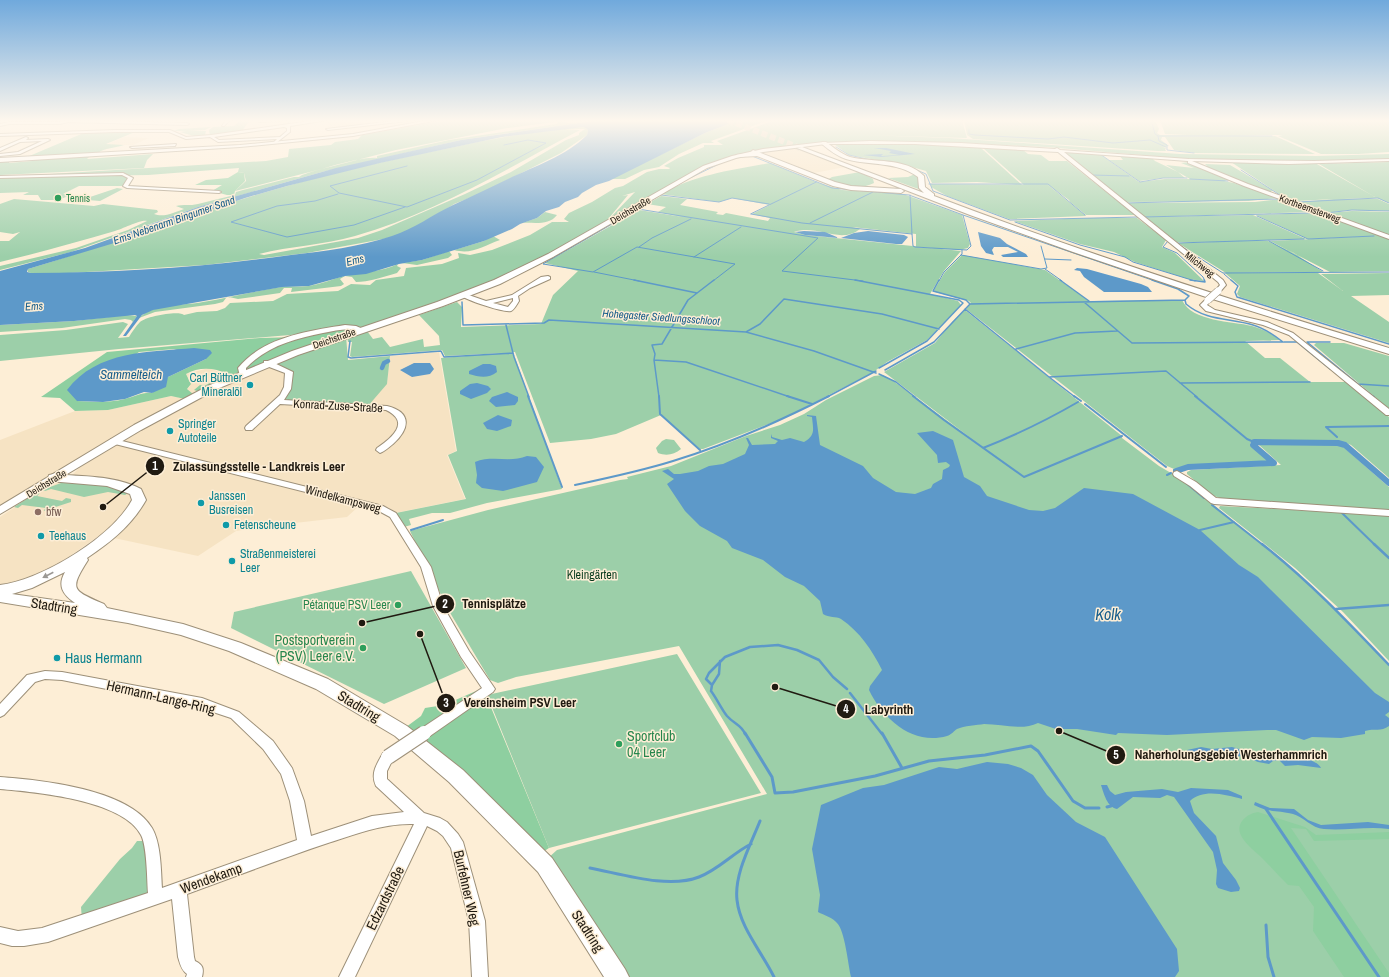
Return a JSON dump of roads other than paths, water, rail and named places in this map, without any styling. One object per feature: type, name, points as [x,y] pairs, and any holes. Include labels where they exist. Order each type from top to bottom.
[{"type":"highway","points":[[788,166],[841,186],[900,190],[934,198]]},
{"type":"highway","points":[[849,166],[1118,265],[1389,351]]},
{"type":"highway","points":[[852,166],[934,198],[1106,258],[1389,348]]},
{"type":"highway","points":[[893,166],[908,168],[921,176],[920,186],[934,198]]},
{"type":"highway","points":[[908,168],[914,173],[908,176]]},
{"type":"highway","points":[[861,169],[880,175],[898,177]]},
{"type":"highway","points":[[841,186],[858,187],[873,185],[876,180],[867,173]]},
{"type":"highway","points":[[54,478],[118,485],[132,489],[138,496],[139,500],[133,512],[93,547],[68,576],[66,582],[68,588],[84,601],[128,617]]},
{"type":"highway","points":[[0,590],[20,586],[40,579],[93,547]]},
{"type":"highway","name":"Stadtring","points":[[0,597],[128,617],[183,630],[234,646],[322,684],[401,731],[456,776],[545,865],[617,977]]},
{"type":"main road","name":"Deichstraße","points":[[2,508],[114,441],[183,402],[266,364],[360,329],[463,296],[540,261],[709,166]]},
{"type":"street","name":"Milchweg","points":[[1077,166],[1221,280],[1223,285],[1204,305],[1208,310],[1265,323],[1290,334],[1389,413]]},
{"type":"street","name":"Kortheemsterweg","points":[[1200,166],[1246,185],[1389,237]]},
{"type":"street","points":[[0,177],[123,174],[131,178],[125,186],[127,187],[219,192]]},
{"type":"street","points":[[484,303],[498,302],[514,296],[537,283]]},
{"type":"street","points":[[463,296],[504,309],[510,309],[516,301],[514,296]]},
{"type":"street","points":[[243,374],[242,368],[256,355],[274,344],[296,336],[350,326],[360,329]]},
{"type":"street","name":"Konrad-Zuse-Straße","points":[[249,428],[277,402],[286,391],[288,372],[266,364]]},
{"type":"street","name":"Konrad-Zuse-Straße","points":[[277,402],[387,408],[397,411],[401,416],[402,428],[397,437],[380,450]]},
{"type":"street","name":"Windelkampsweg","points":[[114,441],[380,508],[393,515],[426,567],[438,606],[465,654],[489,689],[388,757],[380,770],[381,782],[423,820]]},
{"type":"street","points":[[1177,474],[1193,484],[1214,501],[1389,513]]},
{"type":"street","name":"Hermann-Lange-Ring","points":[[0,712],[31,678],[44,675],[62,676],[202,703],[235,715],[268,745],[287,772],[297,800],[305,844]]},
{"type":"street","points":[[0,783],[20,784],[84,797],[116,806],[133,816],[147,832],[156,898]]},
{"type":"street","name":"Wendekamp","points":[[2,937],[31,938],[48,934],[179,890],[305,844],[380,820],[402,818],[423,820]]},
{"type":"street","name":"Edzardstraße","points":[[347,977],[423,820]]},
{"type":"street","name":"Burfehner Weg","points":[[423,820],[439,823],[447,829],[458,847],[477,921],[480,977]]},
{"type":"street","points":[[179,890],[186,957],[189,966],[196,970],[194,977]]},
{"type":"water","points":[[347,166],[370,166],[245,198],[111,244],[28,269],[27,272],[96,272],[194,266],[342,248],[367,243],[408,230],[453,205],[538,166],[640,166],[609,181],[596,185],[578,197],[565,202],[559,207],[546,211],[537,218],[520,224],[484,241],[422,260],[399,264],[366,274],[345,276],[309,286],[282,287],[153,310],[142,315],[126,336],[123,336],[137,316],[135,315],[74,321],[0,325],[0,271],[85,248],[198,207]]},
{"type":"water","points":[[868,231],[904,235],[908,237],[902,244],[841,238],[854,233]]},
{"type":"water","points":[[795,232],[825,232],[839,238],[805,235]]},
{"type":"water","points":[[978,232],[1000,238],[1007,244],[1026,254],[1028,257],[1003,257],[1001,255],[1018,252],[1008,247],[994,247],[992,250],[994,255],[986,253],[981,246]]},
{"type":"water","points":[[1077,268],[1087,269],[1141,284],[1148,287],[1152,292],[1104,292],[1084,277],[1080,271],[1074,270]]},
{"type":"water","name":"Sammelteich","points":[[194,348],[210,350],[212,353],[206,359],[168,377],[166,387],[152,393],[144,392],[125,399],[103,402],[77,401],[67,390],[79,377],[93,367],[109,360],[142,352]]},
{"type":"water","points":[[414,363],[430,363],[434,369],[430,374],[412,377],[400,370]]},
{"type":"water","points":[[483,364],[496,366],[497,372],[490,376],[483,377],[469,374],[469,371]]},
{"type":"water","points":[[477,383],[488,386],[491,389],[487,393],[471,399],[460,394],[460,391],[470,384]]},
{"type":"water","points":[[507,392],[518,397],[518,401],[515,405],[496,407],[489,401],[492,397]]},
{"type":"water","points":[[498,415],[512,420],[511,426],[497,431],[487,429],[483,423]]},
{"type":"water","name":"Kolk","points":[[807,415],[816,416],[820,445],[863,466],[873,478],[896,492],[915,494],[931,488],[933,484],[942,479],[943,470],[950,465],[946,462],[938,463],[937,455],[917,433],[933,431],[953,440],[964,477],[980,486],[987,496],[1029,510],[1043,511],[1055,508],[1084,488],[1133,494],[1200,530],[1239,565],[1258,577],[1375,693],[1389,702],[1389,712],[1385,715],[1389,718],[1389,726],[1383,729],[1365,731],[1365,734],[1341,738],[1312,737],[1304,740],[1276,730],[1167,735],[1118,733],[1116,735],[1077,729],[1056,729],[1038,723],[1025,727],[984,724],[963,727],[947,736],[934,738],[922,737],[900,728],[882,711],[869,690],[870,686],[882,670],[874,655],[860,636],[841,619],[823,614],[820,601],[804,586],[785,577],[763,560],[732,548],[727,541],[700,526],[685,511],[667,484],[674,479],[662,471],[668,469],[674,474],[680,474],[698,471],[709,466],[723,464],[745,454],[749,445],[746,438],[748,438],[752,445],[775,444],[778,441],[771,438],[771,434],[772,437],[782,440],[790,438],[804,442],[810,437],[813,431],[812,417]]},
{"type":"water","points":[[527,456],[536,457],[544,467],[537,482],[503,491],[482,488],[476,483],[477,475],[475,462],[488,459],[515,459]]},
{"type":"water","points":[[1201,747],[1212,749],[1232,747],[1256,754],[1274,755],[1277,751],[1308,759],[1318,764],[1321,768],[1298,765],[1285,766],[1279,760],[1273,761],[1269,764],[1258,762],[1244,756],[1227,757],[1211,755],[1204,761],[1199,761],[1187,750]]},
{"type":"water","points":[[987,762],[1008,764],[1021,768],[1033,775],[1047,795],[1076,822],[1105,837],[1177,949],[1179,971],[1175,977],[851,977],[840,927],[833,920],[818,912],[820,895],[812,849],[821,805],[863,788],[884,785],[939,767],[957,769]]},
{"type":"water","points":[[1101,785],[1107,785],[1110,791],[1115,795],[1126,792],[1162,789],[1178,792],[1191,788],[1228,790],[1242,796],[1242,799],[1222,794],[1208,794],[1195,797],[1190,801],[1194,813],[1216,836],[1223,863],[1236,880],[1240,888],[1239,891],[1231,892],[1218,888],[1216,884],[1217,870],[1213,852],[1174,797],[1167,795],[1160,798],[1133,797],[1117,809],[1108,803]]},
{"type":"water","points":[[1255,802],[1270,808],[1294,809],[1308,820],[1321,825],[1368,822],[1389,825],[1389,829],[1319,828],[1293,814],[1259,808],[1254,805]]},
{"type":"waterway","points":[[407,166],[330,186],[339,193],[407,207],[477,180],[504,166]]},
{"type":"waterway","points":[[692,177],[716,166]]},
{"type":"waterway","points":[[776,166],[817,182]]},
{"type":"waterway","points":[[906,166],[926,174],[930,184]]},
{"type":"waterway","points":[[1117,166],[1140,182],[1163,178],[1187,178]]},
{"type":"waterway","points":[[1241,170],[1283,197]]},
{"type":"waterway","points":[[1091,175],[1129,176]]},
{"type":"waterway","points":[[1190,179],[1228,181]]},
{"type":"waterway","points":[[817,182],[832,188],[910,195]]},
{"type":"waterway","points":[[817,182],[751,214],[802,223],[912,234]]},
{"type":"waterway","points":[[930,184],[1048,184],[1085,215]]},
{"type":"waterway","points":[[930,184],[933,191],[1010,220],[1138,217]]},
{"type":"waterway","points":[[810,223],[873,192]]},
{"type":"waterway","points":[[338,194],[315,201],[277,206],[231,222],[287,237],[354,225],[405,207]]},
{"type":"waterway","points":[[638,209],[660,195]]},
{"type":"waterway","points":[[661,195],[719,202],[732,198],[769,204]]},
{"type":"waterway","points":[[910,195],[963,215]]},
{"type":"waterway","points":[[910,195],[912,234]]},
{"type":"waterway","points":[[1297,202],[1378,198],[1389,203]]},
{"type":"waterway","points":[[1126,203],[1278,199]]},
{"type":"waterway","points":[[638,209],[818,238],[782,271],[855,280]]},
{"type":"waterway","points":[[638,209],[543,264],[593,272],[637,247],[694,257]]},
{"type":"waterway","points":[[1326,213],[1352,210],[1389,211]]},
{"type":"waterway","points":[[1143,217],[1312,213]]},
{"type":"waterway","points":[[912,234],[913,246],[915,247],[967,250],[971,246],[963,215]]},
{"type":"waterway","points":[[963,215],[1155,281]]},
{"type":"waterway","points":[[1257,216],[1308,239],[1374,236]]},
{"type":"waterway","points":[[639,247],[652,238],[691,219]]},
{"type":"waterway","points":[[1015,222],[1080,245],[1125,257],[1133,262],[1193,280]]},
{"type":"waterway","points":[[694,257],[741,227]]},
{"type":"waterway","points":[[1178,243],[1304,239]]},
{"type":"waterway","points":[[1168,241],[1163,247],[1177,253],[1203,277],[1205,281]]},
{"type":"waterway","points":[[1269,241],[1323,271]]},
{"type":"waterway","points":[[1176,243],[1223,273],[1389,272]]},
{"type":"waterway","points":[[961,255],[1041,269],[1047,268],[1041,246]]},
{"type":"waterway","points":[[961,255],[962,250]]},
{"type":"waterway","points":[[939,281],[944,272],[961,255]]},
{"type":"waterway","points":[[694,257],[735,264],[713,281]]},
{"type":"waterway","points":[[1045,259],[1071,260]]},
{"type":"waterway","points":[[1045,269],[1062,281]]},
{"type":"waterway","points":[[594,272],[634,280]]},
{"type":"waterway","points":[[1224,274],[1232,281]]},
{"type":"waterway","points":[[634,280],[639,281]]},
{"type":"waterway","points":[[634,280],[697,293]]},
{"type":"waterway","points":[[672,327],[688,300],[714,280]]},
{"type":"waterway","points":[[855,280],[863,281]]},
{"type":"waterway","points":[[855,280],[959,300],[963,303],[938,329]]},
{"type":"waterway","points":[[939,280],[933,291],[966,300],[970,304]]},
{"type":"waterway","points":[[1060,280],[1089,301]]},
{"type":"waterway","points":[[1152,280],[1178,289],[1189,296],[1185,300]]},
{"type":"waterway","points":[[1193,280],[1205,282],[1204,280]]},
{"type":"waterway","points":[[1231,280],[1238,286],[1235,292],[1237,297],[1389,344]]},
{"type":"waterway","points":[[746,332],[760,324],[784,299],[882,314],[938,329]]},
{"type":"waterway","points":[[970,304],[1185,300]]},
{"type":"waterway","points":[[1084,302],[1132,343],[1283,342],[1257,326],[1202,313],[1186,304],[1185,300]]},
{"type":"waterway","name":"Hohegaster Siedlungsschloot","points":[[462,302],[463,325],[544,323],[549,320],[672,327]]},
{"type":"waterway","points":[[965,309],[970,304]]},
{"type":"waterway","points":[[885,370],[934,342],[965,309]]},
{"type":"waterway","points":[[965,309],[1049,377]]},
{"type":"waterway","points":[[506,325],[513,353]]},
{"type":"waterway","points":[[654,360],[655,354],[652,345],[662,344],[672,327]]},
{"type":"waterway","name":"Hohegaster Siedlungsschloot","points":[[672,327],[746,332]]},
{"type":"waterway","points":[[879,368],[927,341],[938,329]]},
{"type":"waterway","points":[[1016,349],[1075,333],[1117,331]]},
{"type":"waterway","name":"Hohegaster Siedlungsschloot","points":[[746,332],[814,351],[874,372]]},
{"type":"waterway","points":[[350,341],[348,357],[351,358],[441,351],[444,357],[513,353]]},
{"type":"waterway","points":[[1284,342],[1297,342],[1330,369]]},
{"type":"waterway","points":[[1330,342],[1307,342],[1358,384],[1389,386]]},
{"type":"waterway","points":[[513,353],[529,397]]},
{"type":"waterway","points":[[654,360],[686,362],[788,396]]},
{"type":"waterway","points":[[654,360],[659,397]]},
{"type":"waterway","points":[[382,368],[384,363],[388,361]]},
{"type":"waterway","points":[[1049,377],[1166,371],[1180,383]]},
{"type":"waterway","points":[[828,397],[874,372]]},
{"type":"waterway","name":"Hohegaster Siedlungsschloot","points":[[879,374],[896,382],[915,397]]},
{"type":"waterway","points":[[1049,377],[1075,397]]},
{"type":"waterway","points":[[1180,383],[1310,382]]},
{"type":"waterway","points":[[1180,383],[1197,397]]},
{"type":"waterway","points":[[1359,385],[1374,397],[1372,396]]},
{"type":"waterway","points":[[528,396],[562,487]]},
{"type":"waterway","points":[[659,396],[660,414],[700,450]]},
{"type":"waterway","points":[[788,396],[812,404]]},
{"type":"waterway","name":"Hohegaster Siedlungsschloot","points":[[913,396],[983,448]]},
{"type":"waterway","name":"Hohegaster Siedlungsschloot","points":[[1074,396],[1081,401]]},
{"type":"waterway","points":[[1195,396],[1247,439],[1254,442]]},
{"type":"waterway","points":[[575,485],[661,465],[693,455],[752,432],[828,397]]},
{"type":"waterway","name":"Hohegaster Siedlungsschloot","points":[[983,448],[1031,427],[1078,402]]},
{"type":"waterway","name":"Hohegaster Siedlungsschloot","points":[[1085,404],[1166,467]]},
{"type":"waterway","points":[[1337,437],[1326,427],[1389,426]]},
{"type":"waterway","points":[[983,448],[1024,477],[1122,436]]},
{"type":"waterway","name":"Hohegaster Siedlungsschloot","points":[[1176,471],[1188,467],[1274,463],[1253,445],[1254,442],[1338,443],[1345,445],[1389,483]]},
{"type":"waterway","points":[[1167,475],[1171,473]]},
{"type":"waterway","points":[[1186,483],[1204,498]]},
{"type":"waterway","points":[[1212,505],[1234,522]]},
{"type":"waterway","points":[[1342,513],[1375,545]]},
{"type":"waterway","points":[[411,530],[443,520]]},
{"type":"waterway","points":[[1200,530],[1234,522]]},
{"type":"waterway","points":[[1234,522],[1263,545]]},
{"type":"waterway","points":[[1262,544],[1312,587],[1389,665]]},
{"type":"waterway","points":[[1374,544],[1389,558]]},
{"type":"waterway","points":[[1336,609],[1389,605]]},
{"type":"waterway","points":[[720,662],[725,657],[750,647],[778,645],[797,650],[819,660],[833,677],[847,689]]},
{"type":"waterway","points":[[712,685],[706,679],[709,673],[720,662]]},
{"type":"waterway","points":[[712,685],[719,674],[720,662]]},
{"type":"waterway","points":[[712,685],[711,691],[725,714],[740,726],[745,734]]},
{"type":"waterway","points":[[850,693],[882,734]]},
{"type":"waterway","points":[[745,733],[772,777],[775,793],[793,792],[875,776],[929,761],[985,755],[1031,746],[1038,751],[1073,801],[1085,808],[1099,808]]},
{"type":"waterway","points":[[882,733],[902,768]]},
{"type":"waterway","points":[[1107,807],[1111,806]]},
{"type":"waterway","points":[[1266,809],[1379,977]]},
{"type":"waterway","points":[[750,845],[760,821]]},
{"type":"waterway","points":[[590,868],[630,877],[659,881],[673,882],[687,880],[706,874],[750,845]]},
{"type":"waterway","points":[[750,845],[738,880],[737,900],[742,920],[774,977]]},
{"type":"waterway","points":[[1266,925],[1268,957],[1274,977]]},
{"type":"place","name":"Tennis","points":[[58,198]]},
{"type":"place","name":"Carl Büttner Mineralöl","points":[[250,385]]},
{"type":"place","name":"Springer Autoteile","points":[[170,431]]},
{"type":"place","name":"Janssen Busreisen","points":[[201,503]]},
{"type":"place","name":"Zulassungsstelle - Landkreis Leer","points":[[103,507]]},
{"type":"place","name":"bfw","points":[[38,512]]},
{"type":"place","name":"Fetenscheune","points":[[226,525]]},
{"type":"place","name":"Teehaus","points":[[41,536]]},
{"type":"place","name":"Straßenmeisterei Leer","points":[[232,561]]},
{"type":"place","name":"Pétanque PSV Leer","points":[[398,605]]},
{"type":"place","name":"Tennisplätze","points":[[362,623]]},
{"type":"place","name":"Vereinsheim PSV Leer","points":[[420,634]]},
{"type":"place","name":"Postsportverein (PSV) Leer e.V.","points":[[363,648]]},
{"type":"place","name":"Haus Hermann","points":[[57,658]]},
{"type":"place","name":"Labyrinth","points":[[775,687]]},
{"type":"place","name":"Naherholungsgebiet Westerhammrich","points":[[1059,731]]},
{"type":"place","name":"Sportclub 04 Leer","points":[[619,744]]},
{"type":"water label","name":"Ems Nebenarm Bingumer Sand","points":[[174,220]]},
{"type":"water label","name":"Ems","points":[[355,260]]},
{"type":"water label","name":"Ems","points":[[34,306]]},
{"type":"park label","name":"Kleingärten","points":[[592,575]]}]
